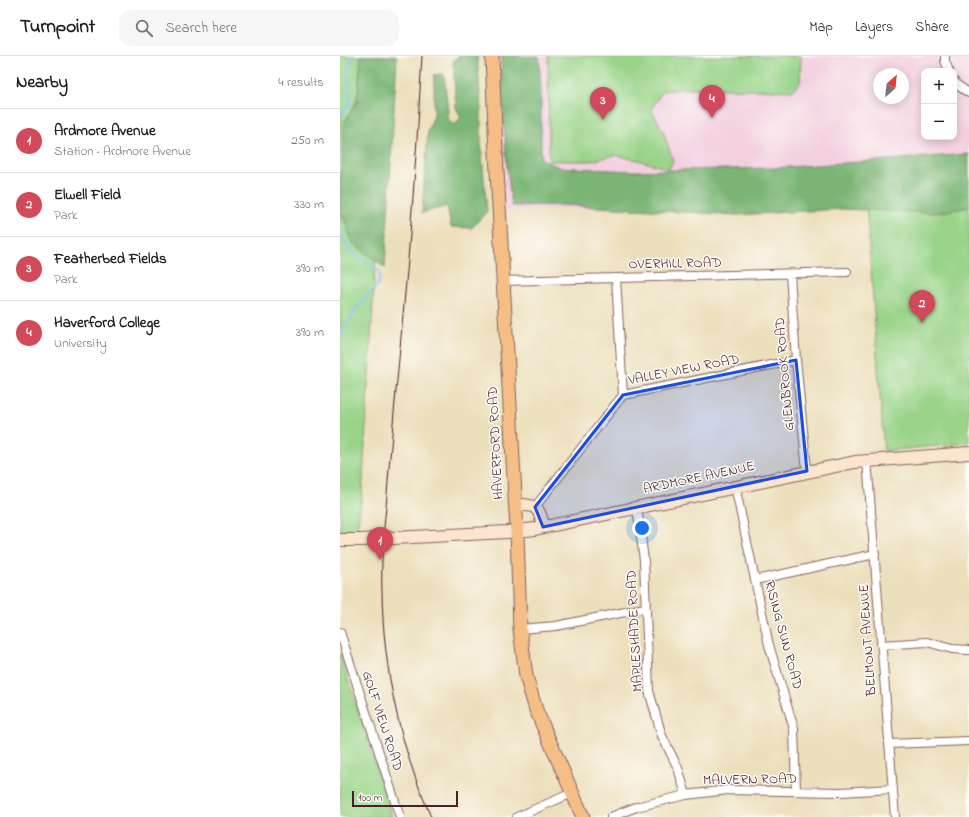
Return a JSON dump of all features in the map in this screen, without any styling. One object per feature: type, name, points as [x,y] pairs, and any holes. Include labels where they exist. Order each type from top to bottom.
[{"type":"main road","name":"HAVERFORD ROAD","points":[[492,56],[517,531],[520,629],[526,676],[536,710],[583,817]]},
{"type":"street","points":[[945,56],[948,68]]},
{"type":"street","points":[[957,85],[969,93]]},
{"type":"street","name":"OVERHILL ROAD","points":[[503,281],[847,272]]},
{"type":"street","name":"GLENBROOK ROAD","points":[[790,274],[796,360],[808,471]]},
{"type":"street","points":[[616,278],[623,395]]},
{"type":"street","name":"VALLEY VIEW ROAD","points":[[535,507],[623,395],[796,360]]},
{"type":"street","name":"ARDMORE AVENUE","points":[[340,540],[517,531],[543,527],[735,486],[867,460],[969,453]]},
{"type":"street","name":"BELMONT AVENUE","points":[[867,460],[895,817]]},
{"type":"street","name":"RISING SUN ROAD","points":[[735,486],[769,645],[794,729],[796,791]]},
{"type":"street","points":[[515,505],[527,504],[535,507],[541,516],[543,527]]},
{"type":"street","name":"MAPLESHADE ROAD","points":[[637,507],[644,560],[649,691],[662,736],[678,768],[686,795]]},
{"type":"street","points":[[755,580],[875,554]]},
{"type":"street","points":[[520,629],[556,626],[645,608]]},
{"type":"street","name":"GOLF VIEW ROAD","points":[[340,632],[400,817]]},
{"type":"street","points":[[881,645],[927,642],[952,649],[969,650]]},
{"type":"street","points":[[889,744],[969,741]]},
{"type":"street","name":"MALVERN ROAD","points":[[611,817],[636,807],[686,795],[728,790],[841,792],[892,789]]},
{"type":"street","points":[[517,817],[572,793]]},
{"type":"highlighted area","points":[[796,360],[807,471],[543,527],[535,507],[623,395]]},
{"type":"shaded area","points":[[498,56],[969,56],[969,200],[505,211]]},
{"type":"green space","points":[[340,56],[387,56],[362,495],[357,529],[340,531]]},
{"type":"green space","points":[[361,56],[397,56],[385,268],[353,243],[340,208],[340,183],[343,163],[343,125],[357,101]]},
{"type":"green space","points":[[458,56],[477,56],[481,105],[481,145],[487,211],[472,228],[451,227],[447,206],[422,213],[428,130],[434,116],[434,75],[444,74],[449,121],[455,125],[461,117],[456,108],[453,62]]},
{"type":"green space","points":[[501,56],[539,56],[541,88],[541,159],[559,167],[629,171],[775,168],[969,154],[969,207],[936,213],[842,209],[737,215],[562,205],[512,206],[503,112]]},
{"type":"green space","points":[[548,56],[801,56],[800,83],[792,91],[694,88],[663,91],[651,109],[663,131],[673,161],[669,169],[614,155],[592,161],[549,161]]},
{"type":"green space","points":[[969,200],[969,443],[884,451],[866,203]]},
{"type":"green space","points":[[340,654],[392,817],[340,817]]},
{"type":"waterway","points":[[340,116],[350,104],[348,71],[353,56]]},
{"type":"waterway","points":[[340,234],[350,250],[380,272],[378,285],[356,308],[340,337]]},
{"type":"tram line","points":[[422,56],[416,162],[383,539],[382,581],[383,621],[395,707],[410,763],[431,817]]},
{"type":"place","name":"Haverford College","points":[[712,118]]},
{"type":"place","name":"Featherbed Fields","points":[[603,120]]},
{"type":"place","name":"Elwell Field","points":[[922,323]]},
{"type":"place","name":"Ardmore Avenue","points":[[380,560]]}]
